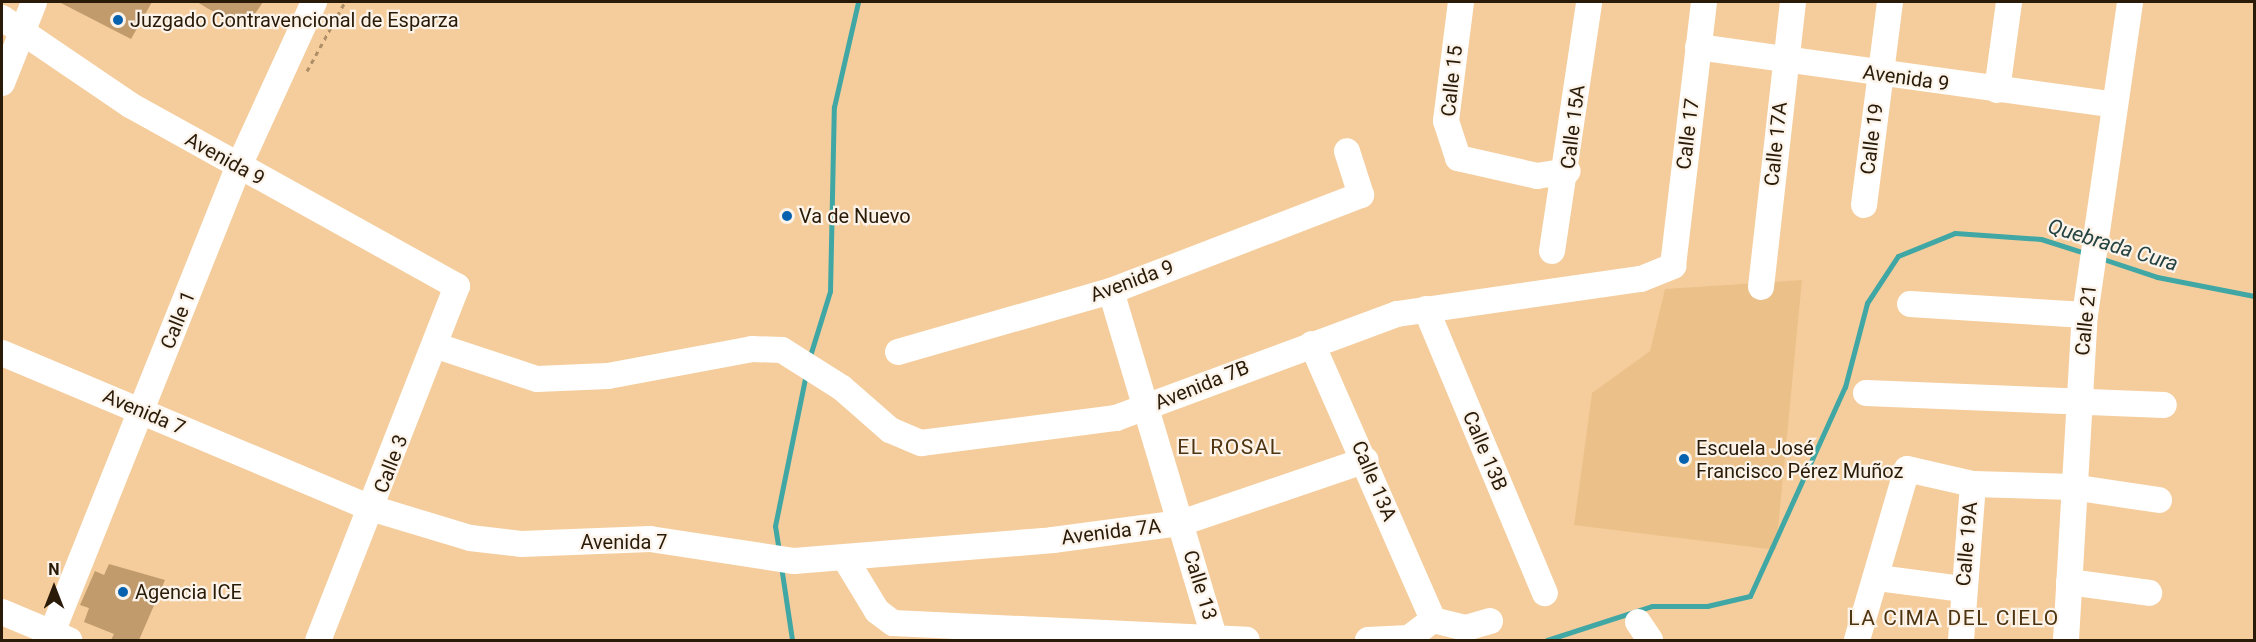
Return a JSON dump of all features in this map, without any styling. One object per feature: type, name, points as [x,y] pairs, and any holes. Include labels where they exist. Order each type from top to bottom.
[{"type":"street","points":[[2,83],[12,24],[34,2]]},
{"type":"street","name":"Calle 1","points":[[57,638],[142,411],[238,168],[314,2]]},
{"type":"street","name":"Calle 15","points":[[1461,2],[1446,121],[1458,158],[1537,176],[1568,171]]},
{"type":"street","name":"Calle 15A","points":[[1552,251],[1568,171],[1589,2]]},
{"type":"street","name":"Calle 17","points":[[1673,266],[1704,2]]},
{"type":"street","name":"Calle 17A","points":[[1761,287],[1793,2]]},
{"type":"street","name":"Calle 19","points":[[1864,205],[1890,2]]},
{"type":"street","points":[[1997,90],[2009,2]]},
{"type":"street","name":"Calle 21","points":[[2066,640],[2072,488],[2085,315],[2130,2]]},
{"type":"street","name":"Avenida 9","points":[[12,24],[130,105],[238,168],[457,286]]},
{"type":"street","name":"Avenida 9","points":[[1698,47],[1785,61],[2114,105]]},
{"type":"street","name":"Avenida 9","points":[[898,352],[1112,291],[1361,195],[1347,151]]},
{"type":"street","name":"Avenida 7B","points":[[437,345],[537,379],[608,376],[752,349],[797,355],[890,430],[921,442],[1116,418],[1150,407],[1177,392],[1311,344],[1426,309],[1617,285],[1673,266]]},
{"type":"street","name":"Calle 3","points":[[318,640],[374,509],[437,345],[457,286]]},
{"type":"street","name":"Calle 13","points":[[1112,291],[1150,407],[1215,639]]},
{"type":"street","points":[[1910,304],[2085,315]]},
{"type":"street","name":"Calle 13B","points":[[1426,309],[1545,593]]},
{"type":"street","name":"Calle 13A","points":[[1311,344],[1366,460],[1433,620]]},
{"type":"street","name":"Avenida 7","points":[[2,353],[374,509],[470,538],[521,544],[650,539],[794,561],[846,560]]},
{"type":"street","points":[[1866,393],[2164,405]]},
{"type":"street","name":"Avenida 7A","points":[[846,560],[1181,523],[1366,460]]},
{"type":"street","points":[[1857,640],[1878,578],[1907,469],[1973,483],[2072,488],[2159,500]]},
{"type":"street","name":"Calle 19A","points":[[1961,640],[1963,589],[1973,483]]},
{"type":"street","points":[[846,560],[877,611],[893,623],[1247,640]]},
{"type":"street","points":[[1878,578],[1963,589]]},
{"type":"street","points":[[2069,582],[2149,593]]},
{"type":"street","points":[[2,612],[57,638]]},
{"type":"street","points":[[1368,640],[1409,638],[1433,620],[1466,628],[1490,621]]},
{"type":"shaded area","name":"Escuela José Francisco Pérez Muñoz","points":[[1802,280],[1776,550],[1574,525],[1592,393],[1650,351],[1665,289]]},
{"type":"building","name":"Juzgado Contravencional de Esparza","points":[[59,2],[152,2],[131,39]]},
{"type":"building","points":[[197,2],[263,2],[244,30]]},
{"type":"building","name":"Agencia ICE","points":[[109,564],[165,580],[139,640],[111,640],[114,634],[84,622],[89,608],[80,605],[95,571],[104,575]]},
{"type":"waterway","points":[[809,359],[830,291],[834,107],[858,2]]},
{"type":"waterway","name":"Quebrada Cura","points":[[1547,640],[1652,606],[1707,606],[1750,596],[1845,387],[1867,303],[1898,256],[1955,233],[2041,239],[2088,254]]},
{"type":"waterway","name":"Quebrada Cura","points":[[2100,258],[2157,277],[2254,296]]},
{"type":"waterway","points":[[779,551],[775,526],[806,374]]},
{"type":"waterway","points":[[781,566],[792,640]]},
{"type":"place","name":"Juzgado Contravencional de Esparza","points":[[118,20]]},
{"type":"place","name":"Va de Nuevo","points":[[787,216]]},
{"type":"place","name":"Escuela José Francisco Pérez Muñoz","points":[[1684,459]]},
{"type":"place","name":"Agencia ICE","points":[[123,592]]},
{"type":"district","name":"EL ROSAL","points":[[1230,447]]},
{"type":"district","name":"LA CIMA DEL CIELO","points":[[1954,618]]}]
